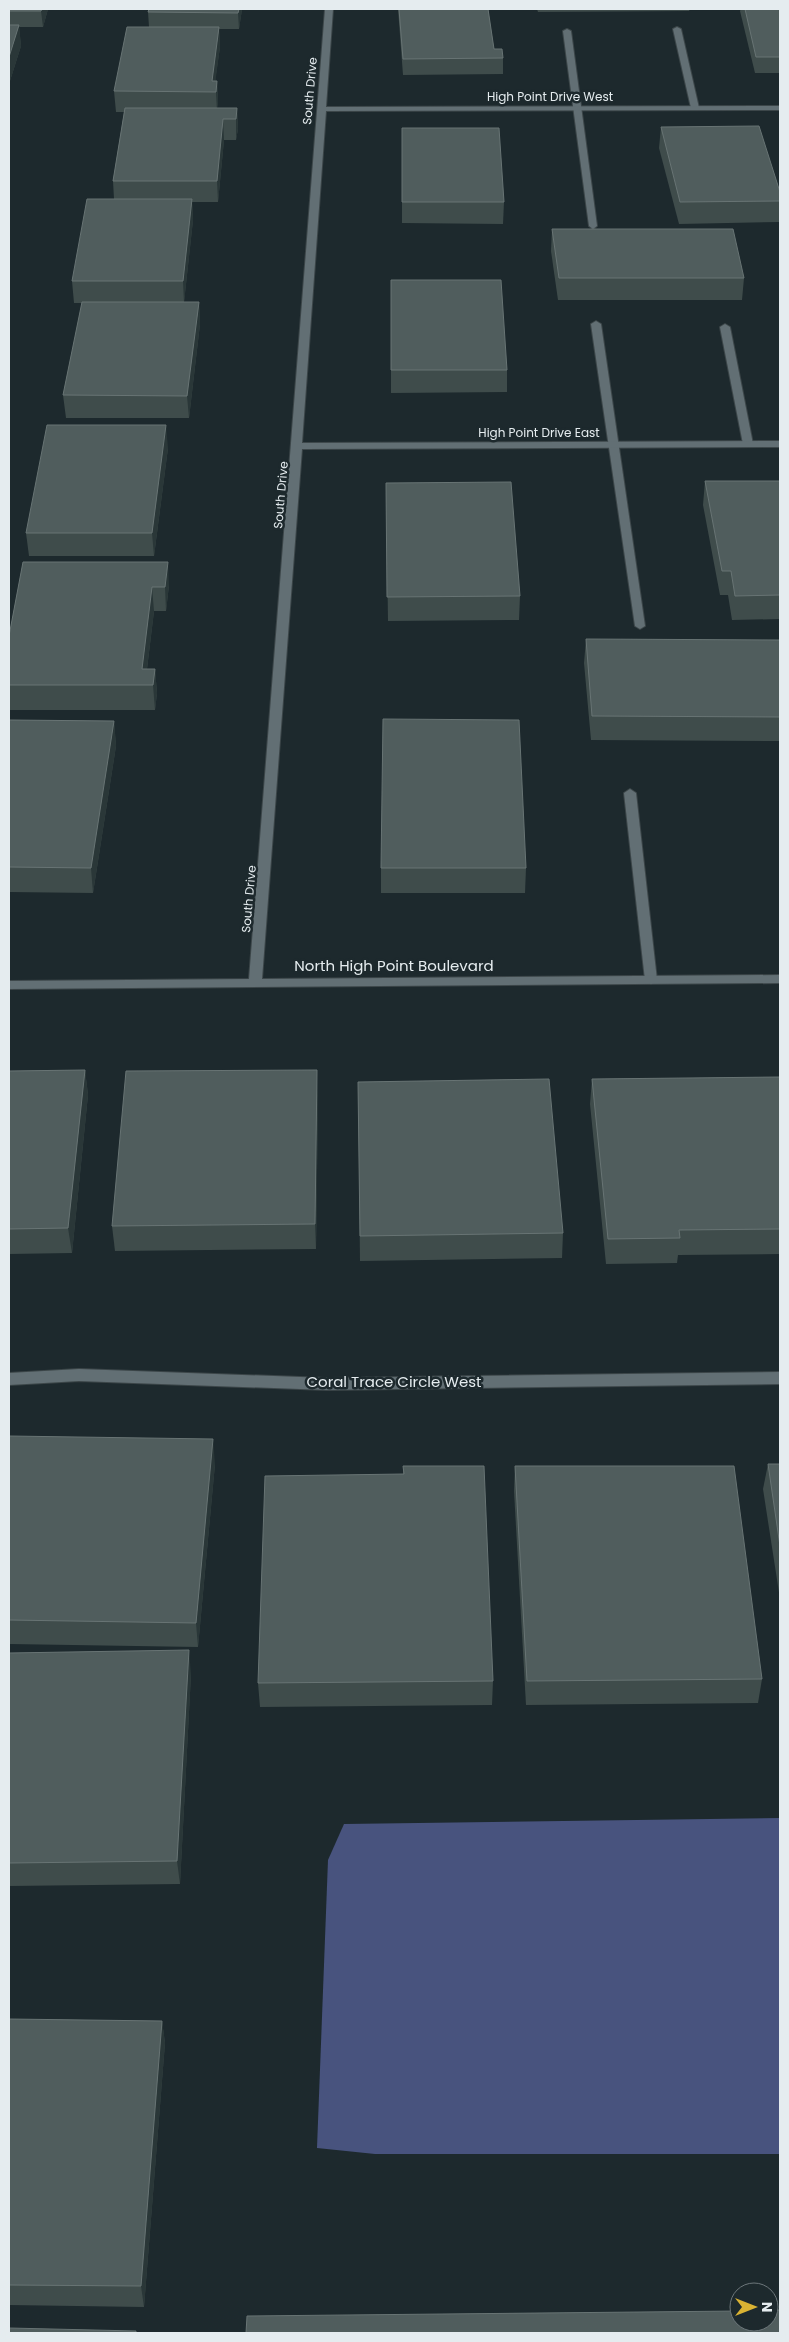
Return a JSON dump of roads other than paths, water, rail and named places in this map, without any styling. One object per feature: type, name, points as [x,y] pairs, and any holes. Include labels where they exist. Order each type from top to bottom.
[{"type":"street","name":"South Drive","points":[[255,983],[329,9]]},
{"type":"street","points":[[567,30],[593,226]]},
{"type":"street","points":[[678,30],[695,108]]},
{"type":"street","name":"High Point Drive West","points":[[320,109],[780,108]]},
{"type":"street","points":[[596,324],[640,626]]},
{"type":"street","points":[[725,327],[748,444]]},
{"type":"street","name":"High Point Drive East","points":[[297,446],[780,444]]},
{"type":"street","points":[[630,793],[650,980]]},
{"type":"street","name":"North High Point Boulevard","points":[[9,985],[780,980]]},
{"type":"street","name":"Coral Trace Circle West","points":[[9,1379],[79,1375],[327,1384],[780,1378]]},
{"type":"water","points":[[780,1818],[780,2154],[375,2154],[317,2148],[328,1860],[344,1824]]}]
